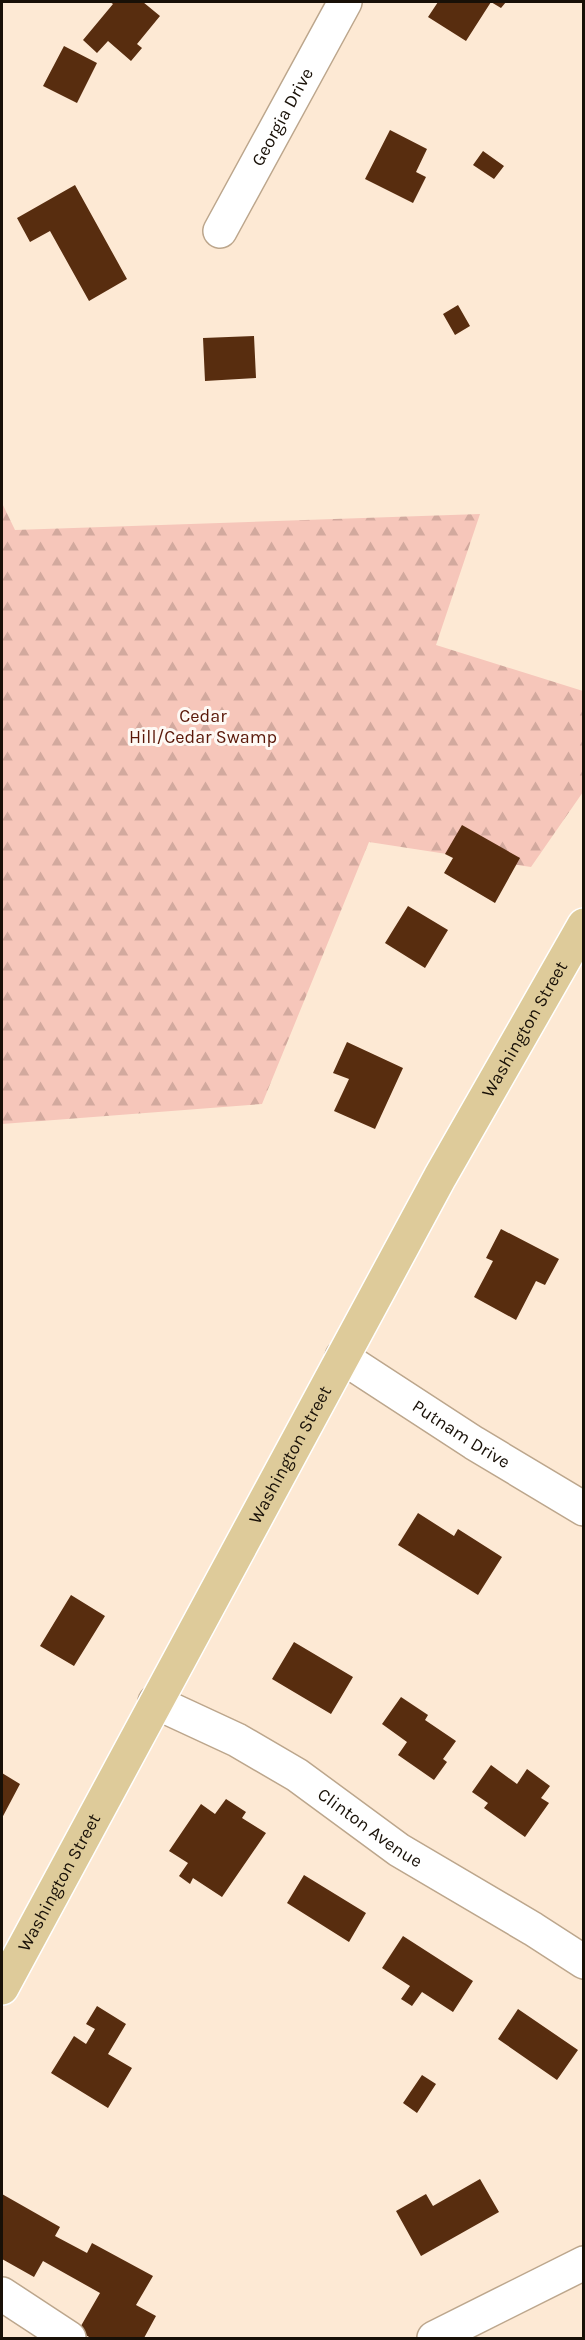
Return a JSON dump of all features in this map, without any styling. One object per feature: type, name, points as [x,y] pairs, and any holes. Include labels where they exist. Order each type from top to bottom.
[{"type":"main road","name":"Washington Street","points":[[2,1988],[440,1177],[584,926]]},
{"type":"street","name":"Georgia Drive","points":[[220,231],[345,2]]},
{"type":"street","name":"Putnam Drive","points":[[342,1357],[474,1443],[584,1509]]},
{"type":"street","name":"Clinton Avenue","points":[[155,1701],[237,1740],[297,1775],[399,1850],[533,1929],[584,1962]]},
{"type":"street","points":[[434,2338],[584,2263]]},
{"type":"street","points":[[2,2294],[69,2338]]},
{"type":"green space","name":"Cedar Hill/Cedar Swamp","points":[[2,503],[15,530],[480,514],[436,645],[583,691],[583,792],[531,867],[369,842],[262,1104],[2,1124]]},
{"type":"building","points":[[110,2],[143,2],[160,16],[137,44],[142,48],[131,61],[108,41],[97,53],[83,40],[113,4]]},
{"type":"building","points":[[438,2],[491,2],[466,41],[428,17]]},
{"type":"building","points":[[491,2],[506,2],[501,8]]},
{"type":"building","points":[[64,46],[97,63],[77,103],[43,86]]},
{"type":"building","points":[[390,130],[427,149],[416,172],[426,177],[413,203],[365,179]]},
{"type":"building","points":[[483,151],[504,166],[494,179],[473,165]]},
{"type":"building","points":[[75,185],[127,279],[89,301],[50,231],[30,242],[17,218]]},
{"type":"building","points":[[458,305],[470,326],[455,335],[443,314]]},
{"type":"building","points":[[254,336],[256,378],[205,381],[203,338]]},
{"type":"building","points":[[462,825],[520,858],[495,903],[444,873],[453,858],[445,854]]},
{"type":"building","points":[[408,906],[448,930],[425,968],[385,943]]},
{"type":"building","points":[[347,1042],[403,1068],[375,1129],[334,1111],[349,1079],[333,1073]]},
{"type":"building","points":[[501,1229],[559,1259],[545,1285],[536,1281],[516,1320],[474,1297],[493,1261],[486,1258]]},
{"type":"building","points":[[418,1513],[454,1536],[458,1529],[502,1557],[478,1595],[398,1545]]},
{"type":"building","points":[[71,1595],[105,1616],[74,1666],[40,1646]]},
{"type":"building","points":[[294,1642],[353,1677],[331,1714],[272,1679]]},
{"type":"building","points":[[401,1697],[428,1715],[425,1720],[456,1741],[443,1759],[447,1762],[434,1780],[398,1755],[407,1742],[382,1724]]},
{"type":"building","points":[[491,1765],[517,1784],[527,1769],[550,1786],[541,1798],[549,1803],[525,1837],[484,1808],[488,1803],[472,1792]]},
{"type":"building","points":[[2,1773],[20,1784],[2,1818]]},
{"type":"building","points":[[226,1799],[246,1812],[242,1818],[266,1833],[222,1897],[193,1878],[190,1884],[179,1876],[188,1863],[169,1851],[201,1804],[215,1814]]},
{"type":"building","points":[[304,1875],[366,1913],[349,1942],[287,1903]]},
{"type":"building","points":[[403,1936],[473,1981],[453,2012],[422,1992],[412,2006],[401,1999],[410,1986],[382,1968]]},
{"type":"building","points":[[97,2006],[126,2024],[108,2054],[132,2068],[108,2108],[51,2073],[74,2036],[86,2044],[95,2029],[86,2024]]},
{"type":"building","points":[[518,2009],[578,2050],[557,2080],[498,2039]]},
{"type":"building","points":[[422,2075],[436,2084],[417,2113],[403,2103]]},
{"type":"building","points":[[480,2179],[499,2212],[421,2256],[396,2211],[426,2194],[433,2206]]},
{"type":"building","points":[[2,2194],[60,2227],[55,2236],[87,2253],[92,2243],[153,2276],[136,2305],[156,2316],[144,2338],[91,2338],[78,2331],[100,2293],[43,2261],[34,2277],[2,2259]]}]
